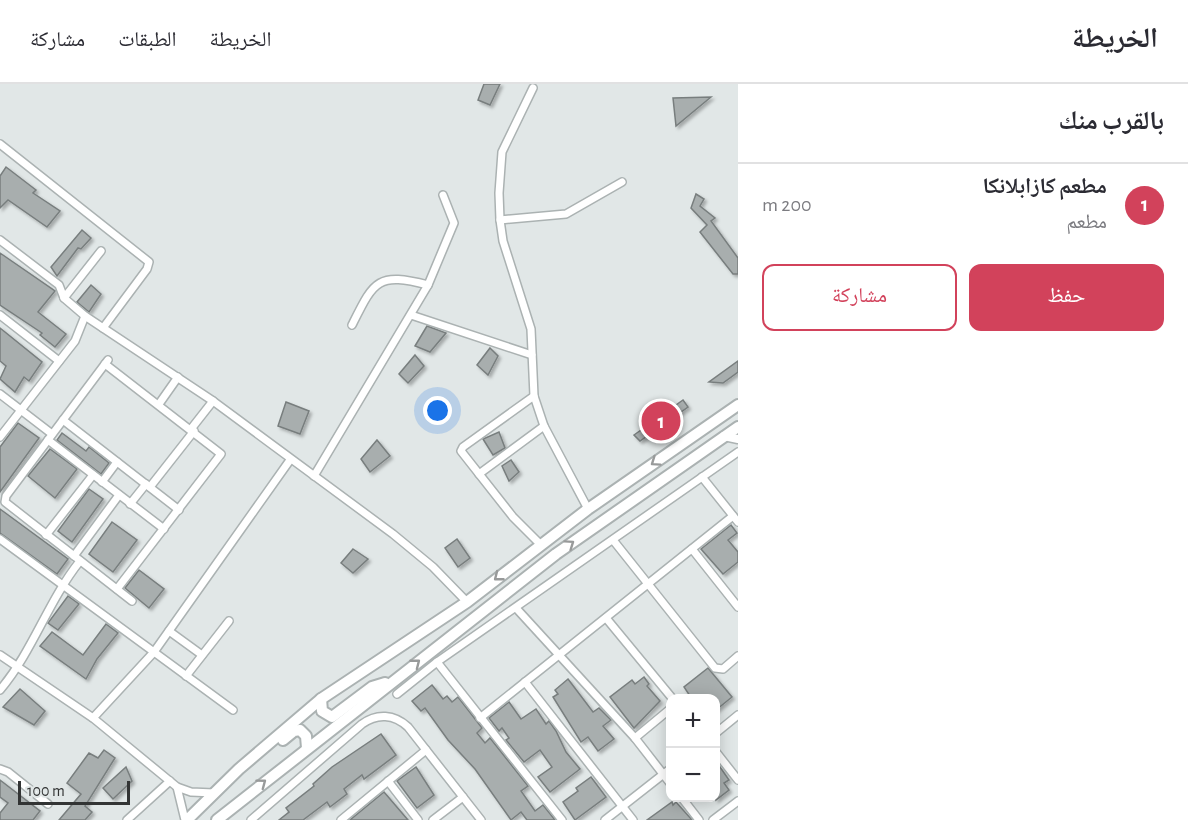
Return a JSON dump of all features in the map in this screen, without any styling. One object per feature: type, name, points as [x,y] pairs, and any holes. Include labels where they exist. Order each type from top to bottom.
[{"type":"main road","points":[[186,820],[254,755],[321,699],[467,602],[588,509],[738,405]]},
{"type":"main road","points":[[217,820],[556,554],[738,427]]},
{"type":"main road","points":[[321,699],[322,711],[332,717],[375,685],[390,683]]},
{"type":"main road","points":[[254,755],[270,750],[298,730],[306,736],[307,748]]},
{"type":"street","points":[[533,88],[502,152],[500,220],[503,241],[526,307],[532,335],[534,396],[544,426],[588,509]]},
{"type":"street","points":[[0,144],[149,262],[147,269],[103,328]]},
{"type":"street","points":[[500,220],[566,214],[622,182]]},
{"type":"street","points":[[314,476],[428,285],[454,223],[443,195]]},
{"type":"street","points":[[0,240],[59,285],[64,298],[85,316],[178,377],[314,476],[433,567],[467,602]]},
{"type":"street","points":[[64,298],[101,251]]},
{"type":"street","points":[[352,325],[375,285],[400,278],[428,285]]},
{"type":"street","points":[[0,315],[59,361]]},
{"type":"street","points":[[411,315],[532,355]]},
{"type":"street","points":[[0,437],[75,341],[85,316]]},
{"type":"street","points":[[117,589],[221,456],[217,449],[106,362],[5,499],[6,504],[132,601]]},
{"type":"street","points":[[159,404],[178,377]]},
{"type":"street","points":[[0,394],[93,475],[164,530]]},
{"type":"street","points":[[534,396],[462,447],[462,453],[513,517],[540,544]]},
{"type":"street","points":[[130,504],[148,486],[213,402]]},
{"type":"street","points":[[63,420],[179,510]]},
{"type":"street","points":[[479,474],[544,426]]},
{"type":"street","points":[[724,436],[738,439]]},
{"type":"street","points":[[397,694],[437,662],[738,452]]},
{"type":"street","points":[[93,718],[154,652],[290,460]]},
{"type":"street","points":[[102,482],[117,462]]},
{"type":"street","points":[[46,535],[93,475]]},
{"type":"street","points":[[480,718],[692,549],[736,519],[702,477]]},
{"type":"street","points":[[0,690],[18,669],[77,558],[119,495]]},
{"type":"street","points":[[0,539],[233,711]]},
{"type":"street","points":[[613,540],[715,668],[723,669],[738,656]]},
{"type":"street","points":[[692,549],[738,608]]},
{"type":"street","points":[[516,608],[635,738],[666,777]]},
{"type":"street","points":[[606,618],[668,694]]},
{"type":"street","points":[[186,676],[229,621]]},
{"type":"street","points":[[169,631],[202,656]]},
{"type":"street","points":[[0,655],[93,718],[177,787],[191,792],[214,793]]},
{"type":"street","points":[[437,662],[562,820]]},
{"type":"street","points":[[525,682],[633,820]]},
{"type":"street","points":[[635,738],[666,712]]},
{"type":"street","points":[[720,730],[738,715]]},
{"type":"street","points":[[251,820],[366,721],[388,716],[404,723],[481,820]]},
{"type":"street","points":[[340,820],[426,750]]},
{"type":"street","points":[[720,757],[738,780]]},
{"type":"street","points":[[0,769],[8,772],[48,804]]},
{"type":"street","points":[[605,820],[664,774]]},
{"type":"street","points":[[388,781],[418,820]]},
{"type":"street","points":[[127,820],[170,782]]},
{"type":"street","points":[[177,787],[186,820]]},
{"type":"street","points":[[432,820],[463,797]]},
{"type":"street","points":[[713,820],[738,801]]},
{"type":"street","points":[[685,802],[699,820]]},
{"type":"building","points":[[484,84],[500,84],[490,105],[478,100]]},
{"type":"building","points":[[711,97],[676,126],[673,98]]},
{"type":"building","points":[[6,167],[36,190],[33,193],[60,211],[47,227],[8,200],[0,208],[0,176]]},
{"type":"building","points":[[696,194],[704,199],[700,206],[715,218],[711,221],[738,258],[738,274],[733,274],[700,232],[707,225],[691,208]]},
{"type":"building","points":[[82,230],[91,238],[81,249],[78,248],[57,276],[51,267]]},
{"type":"building","points":[[0,253],[55,291],[38,312],[66,334],[55,347],[40,335],[42,333],[0,305]]},
{"type":"building","points":[[91,285],[101,294],[89,312],[77,302]]},
{"type":"building","points":[[427,326],[446,333],[430,352],[415,346]]},
{"type":"building","points":[[0,328],[42,362],[29,381],[24,377],[15,392],[0,379],[6,366],[0,361]]},
{"type":"building","points":[[490,348],[498,356],[488,375],[477,365]]},
{"type":"building","points":[[415,355],[424,366],[408,383],[399,374]]},
{"type":"building","points":[[738,361],[738,372],[723,383],[709,382]]},
{"type":"building","points":[[683,400],[688,407],[640,441],[634,435]]},
{"type":"building","points":[[286,402],[309,411],[300,434],[278,426]]},
{"type":"building","points":[[18,423],[39,438],[0,492],[0,447]]},
{"type":"building","points":[[499,432],[505,448],[493,455],[483,439]]},
{"type":"building","points":[[62,433],[86,451],[89,447],[109,463],[101,474],[57,440]]},
{"type":"building","points":[[377,440],[390,456],[370,472],[361,459]]},
{"type":"building","points":[[50,449],[77,469],[55,498],[28,476]]},
{"type":"building","points":[[511,460],[519,472],[509,481],[502,466]]},
{"type":"building","points":[[89,489],[103,499],[72,542],[58,531]]},
{"type":"building","points":[[0,509],[68,559],[57,574],[0,533]]},
{"type":"building","points":[[112,522],[137,540],[113,572],[89,554]]},
{"type":"building","points":[[731,525],[737,533],[728,540],[738,552],[738,562],[723,574],[701,549]]},
{"type":"building","points":[[457,539],[470,558],[458,567],[445,548]]},
{"type":"building","points":[[353,549],[368,559],[353,573],[341,563]]},
{"type":"building","points":[[139,570],[164,589],[149,608],[125,588]]},
{"type":"building","points":[[68,596],[79,604],[58,630],[48,623]]},
{"type":"building","points":[[106,624],[118,633],[97,659],[86,679],[40,646],[52,632],[83,655]]},
{"type":"building","points":[[708,668],[732,697],[720,707],[720,694],[689,694],[684,687]]},
{"type":"building","points":[[644,677],[649,684],[647,686],[660,701],[634,728],[610,697],[632,680],[635,684]]},
{"type":"building","points":[[568,679],[593,712],[599,708],[611,720],[603,726],[614,739],[598,751],[588,737],[581,742],[553,697],[558,694],[555,690]]},
{"type":"building","points":[[432,685],[443,699],[447,696],[452,702],[458,697],[482,728],[477,733],[485,743],[490,738],[528,786],[521,791],[535,811],[543,805],[555,820],[527,820],[521,812],[511,820],[475,769],[448,740],[425,708],[421,711],[412,701]]},
{"type":"building","points":[[20,689],[45,711],[34,725],[3,707]]},
{"type":"building","points":[[509,702],[521,719],[536,709],[546,724],[549,721],[566,752],[580,769],[550,792],[538,777],[552,767],[540,750],[524,762],[506,740],[509,738],[502,728],[499,731],[489,718]]},
{"type":"building","points":[[381,734],[396,755],[364,779],[362,775],[344,789],[347,794],[330,807],[327,802],[303,820],[279,820],[289,812],[286,808],[314,786],[313,784],[332,767]]},
{"type":"building","points":[[104,750],[115,758],[85,806],[92,812],[85,820],[59,820],[81,794],[67,783],[89,753],[98,758]]},
{"type":"building","points":[[126,767],[132,781],[113,799],[103,788]]},
{"type":"building","points":[[416,767],[434,795],[417,808],[397,781]]},
{"type":"building","points":[[720,767],[729,780],[724,783],[729,790],[720,797]]},
{"type":"building","points":[[591,777],[606,797],[575,820],[563,802]]},
{"type":"building","points":[[0,780],[40,811],[33,820],[0,820],[0,813],[8,803],[0,797]]},
{"type":"building","points":[[384,792],[408,820],[350,820]]},
{"type":"building","points":[[672,802],[673,805],[676,802],[692,820],[647,820]]},
{"type":"place","name":"مطعم كازابلانكا","points":[[661,421]]}]
